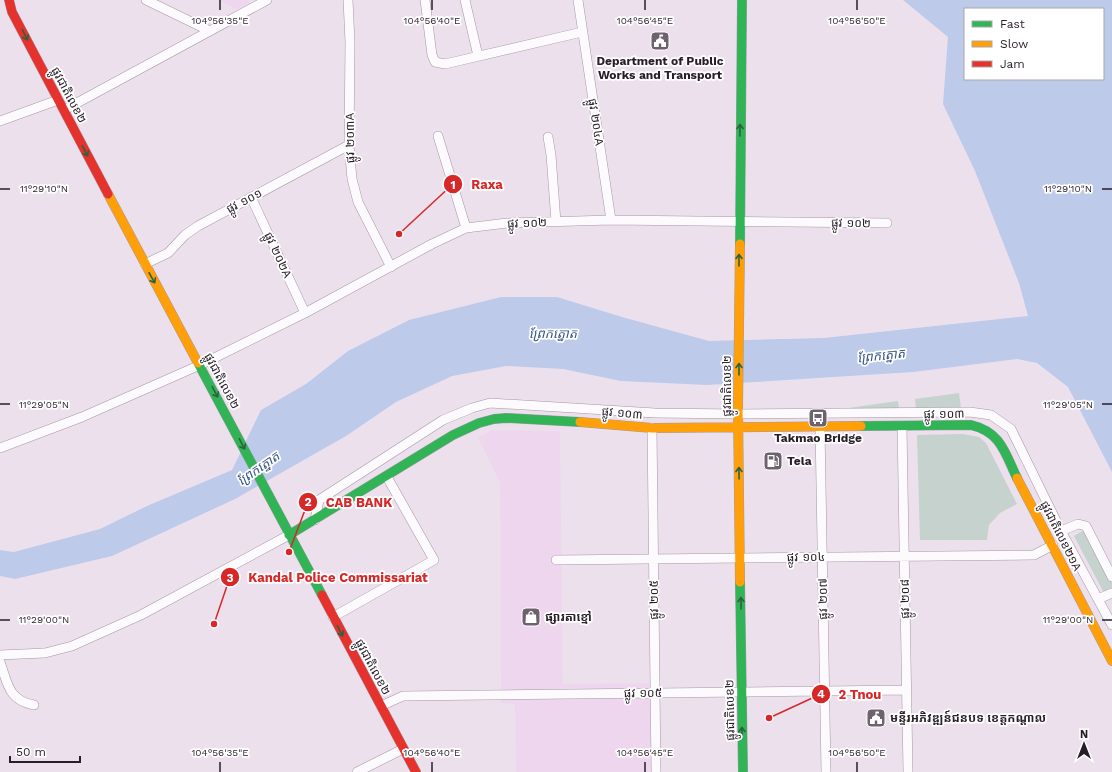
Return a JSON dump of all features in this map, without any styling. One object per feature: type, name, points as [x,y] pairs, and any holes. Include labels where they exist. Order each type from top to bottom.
[{"type":"main road","name":"ផ្លូវជាតិលេខ២","points":[[9,0],[12,12],[58,100],[224,409],[276,510],[416,772]]},
{"type":"main road","name":"ផ្លូវជាតិលេខ២","points":[[742,0],[738,411],[743,772]]},
{"type":"main road","name":"ផ្លូវ ១០៣","points":[[290,535],[387,477],[453,435],[479,423],[494,419],[556,420],[652,428],[970,425],[983,428]]},
{"type":"main road","name":"ផ្លូវជាតិលេខ២១A","points":[[983,428],[997,438],[1112,661]]},
{"type":"street","points":[[146,0],[210,31]]},
{"type":"street","points":[[64,110],[267,0]]},
{"type":"street","name":"ផ្លូវ ២០៣A","points":[[348,0],[350,42],[349,145],[352,179],[358,202],[391,267]]},
{"type":"street","points":[[425,0],[432,55],[435,62],[445,64],[582,32]]},
{"type":"street","points":[[465,0],[478,56]]},
{"type":"street","name":"ផ្លូវ ២០៤A","points":[[578,0],[611,220]]},
{"type":"street","points":[[0,121],[58,100]]},
{"type":"street","points":[[438,136],[466,228]]},
{"type":"street","points":[[548,137],[551,154],[556,222]]},
{"type":"street","name":"ផ្លូវ ១០១","points":[[145,264],[168,253],[185,235],[198,226],[349,145]]},
{"type":"street","name":"ផ្លូវ ២០២A","points":[[251,197],[305,313]]},
{"type":"street","name":"ផ្លូវ ១០២","points":[[0,448],[82,417],[200,365],[305,313],[466,228],[507,223],[611,220],[887,223]]},
{"type":"street","points":[[315,520],[319,500],[443,420],[472,408],[490,403],[655,413],[738,411],[970,412],[991,415],[1011,429],[1061,531],[1112,625]]},
{"type":"street","name":"ផ្លូវ ២០៨","points":[[902,426],[908,772]]},
{"type":"street","name":"ផ្លូវ ២០៧","points":[[820,427],[826,772]]},
{"type":"street","name":"ផ្លូវ ២០៥","points":[[652,428],[656,772]]},
{"type":"street","points":[[333,617],[434,560],[387,477]]},
{"type":"street","points":[[1061,531],[1078,524],[1086,526],[1112,576]]},
{"type":"street","points":[[0,655],[45,653],[72,646],[141,616],[290,535]]},
{"type":"street","name":"ផ្លូវ ១០៤","points":[[556,560],[904,555],[1034,555],[1053,545]]},
{"type":"street","points":[[1098,599],[1112,593]]},
{"type":"street","points":[[0,662],[12,694],[22,703],[34,706]]},
{"type":"street","name":"ផ្លូវ ១០៥","points":[[381,706],[403,696],[906,690]]},
{"type":"street","points":[[356,772],[403,749]]},
{"type":"shaded area","points":[[218,0],[249,0],[249,4],[237,9]]},
{"type":"shaded area","points":[[959,393],[961,408],[916,409],[915,399]]},
{"type":"shaded area","points":[[898,401],[899,408],[841,409]]},
{"type":"shaded area","name":"ផ្សារតាខ្មៅ","points":[[492,430],[560,431],[563,684],[653,683],[653,772],[516,772],[515,704],[501,703],[500,483],[478,437]]},
{"type":"shaded area","points":[[963,434],[979,437],[986,443],[1017,504],[1000,513],[989,525],[987,540],[920,540],[917,435]]},
{"type":"shaded area","points":[[1086,529],[1112,578],[1112,588],[1104,593],[1074,536]]},
{"type":"water","name":"ព្រែកត្នោត","points":[[903,0],[1112,0],[1112,472],[1068,387],[1037,363],[1017,359],[913,372],[707,385],[621,381],[563,369],[506,366],[452,376],[396,402],[346,436],[235,499],[112,556],[15,579],[0,576],[0,550],[14,552],[100,529],[147,506],[232,470],[261,410],[306,384],[348,351],[409,320],[501,297],[557,297],[709,341],[824,338],[1028,316],[1019,283],[975,171],[943,104],[948,37]]},
{"type":"traffic: fast","points":[[740,244],[742,0]]},
{"type":"traffic: fast","points":[[198,363],[322,595]]},
{"type":"traffic: fast","points":[[289,535],[453,435],[479,423],[494,419],[506,418],[580,422]]},
{"type":"traffic: fast","points":[[861,426],[971,425],[981,428],[996,438],[1005,452],[1017,478]]},
{"type":"traffic: fast","points":[[740,582],[743,772]]},
{"type":"traffic: slow","points":[[108,194],[198,363]]},
{"type":"traffic: slow","points":[[740,244],[738,408],[740,582]]},
{"type":"traffic: slow","points":[[580,422],[652,428],[861,426]]},
{"type":"traffic: slow","points":[[1017,478],[1112,661]]},
{"type":"traffic: jam","points":[[9,0],[12,12],[108,194]]},
{"type":"traffic: jam","points":[[322,595],[416,772]]},
{"type":"place","name":"Department of Public Works and Transport","points":[[660,41]]},
{"type":"place","name":"Raxa","points":[[399,234]]},
{"type":"place","name":"Takmao Bridge","points":[[818,418]]},
{"type":"place","name":"Tela","points":[[773,461]]},
{"type":"place","name":"CAB BANK","points":[[289,552]]},
{"type":"place","name":"ផ្សារតាខ្មៅ","points":[[531,617]]},
{"type":"place","name":"Kandal Police Commissariat","points":[[214,624]]},
{"type":"place","name":"2 Tnou","points":[[769,718]]},
{"type":"place","name":"មន្ទីរអភិវឌ្ឍន៍ជនបទ ខេត្តកណ្តាល","points":[[876,718]]}]
